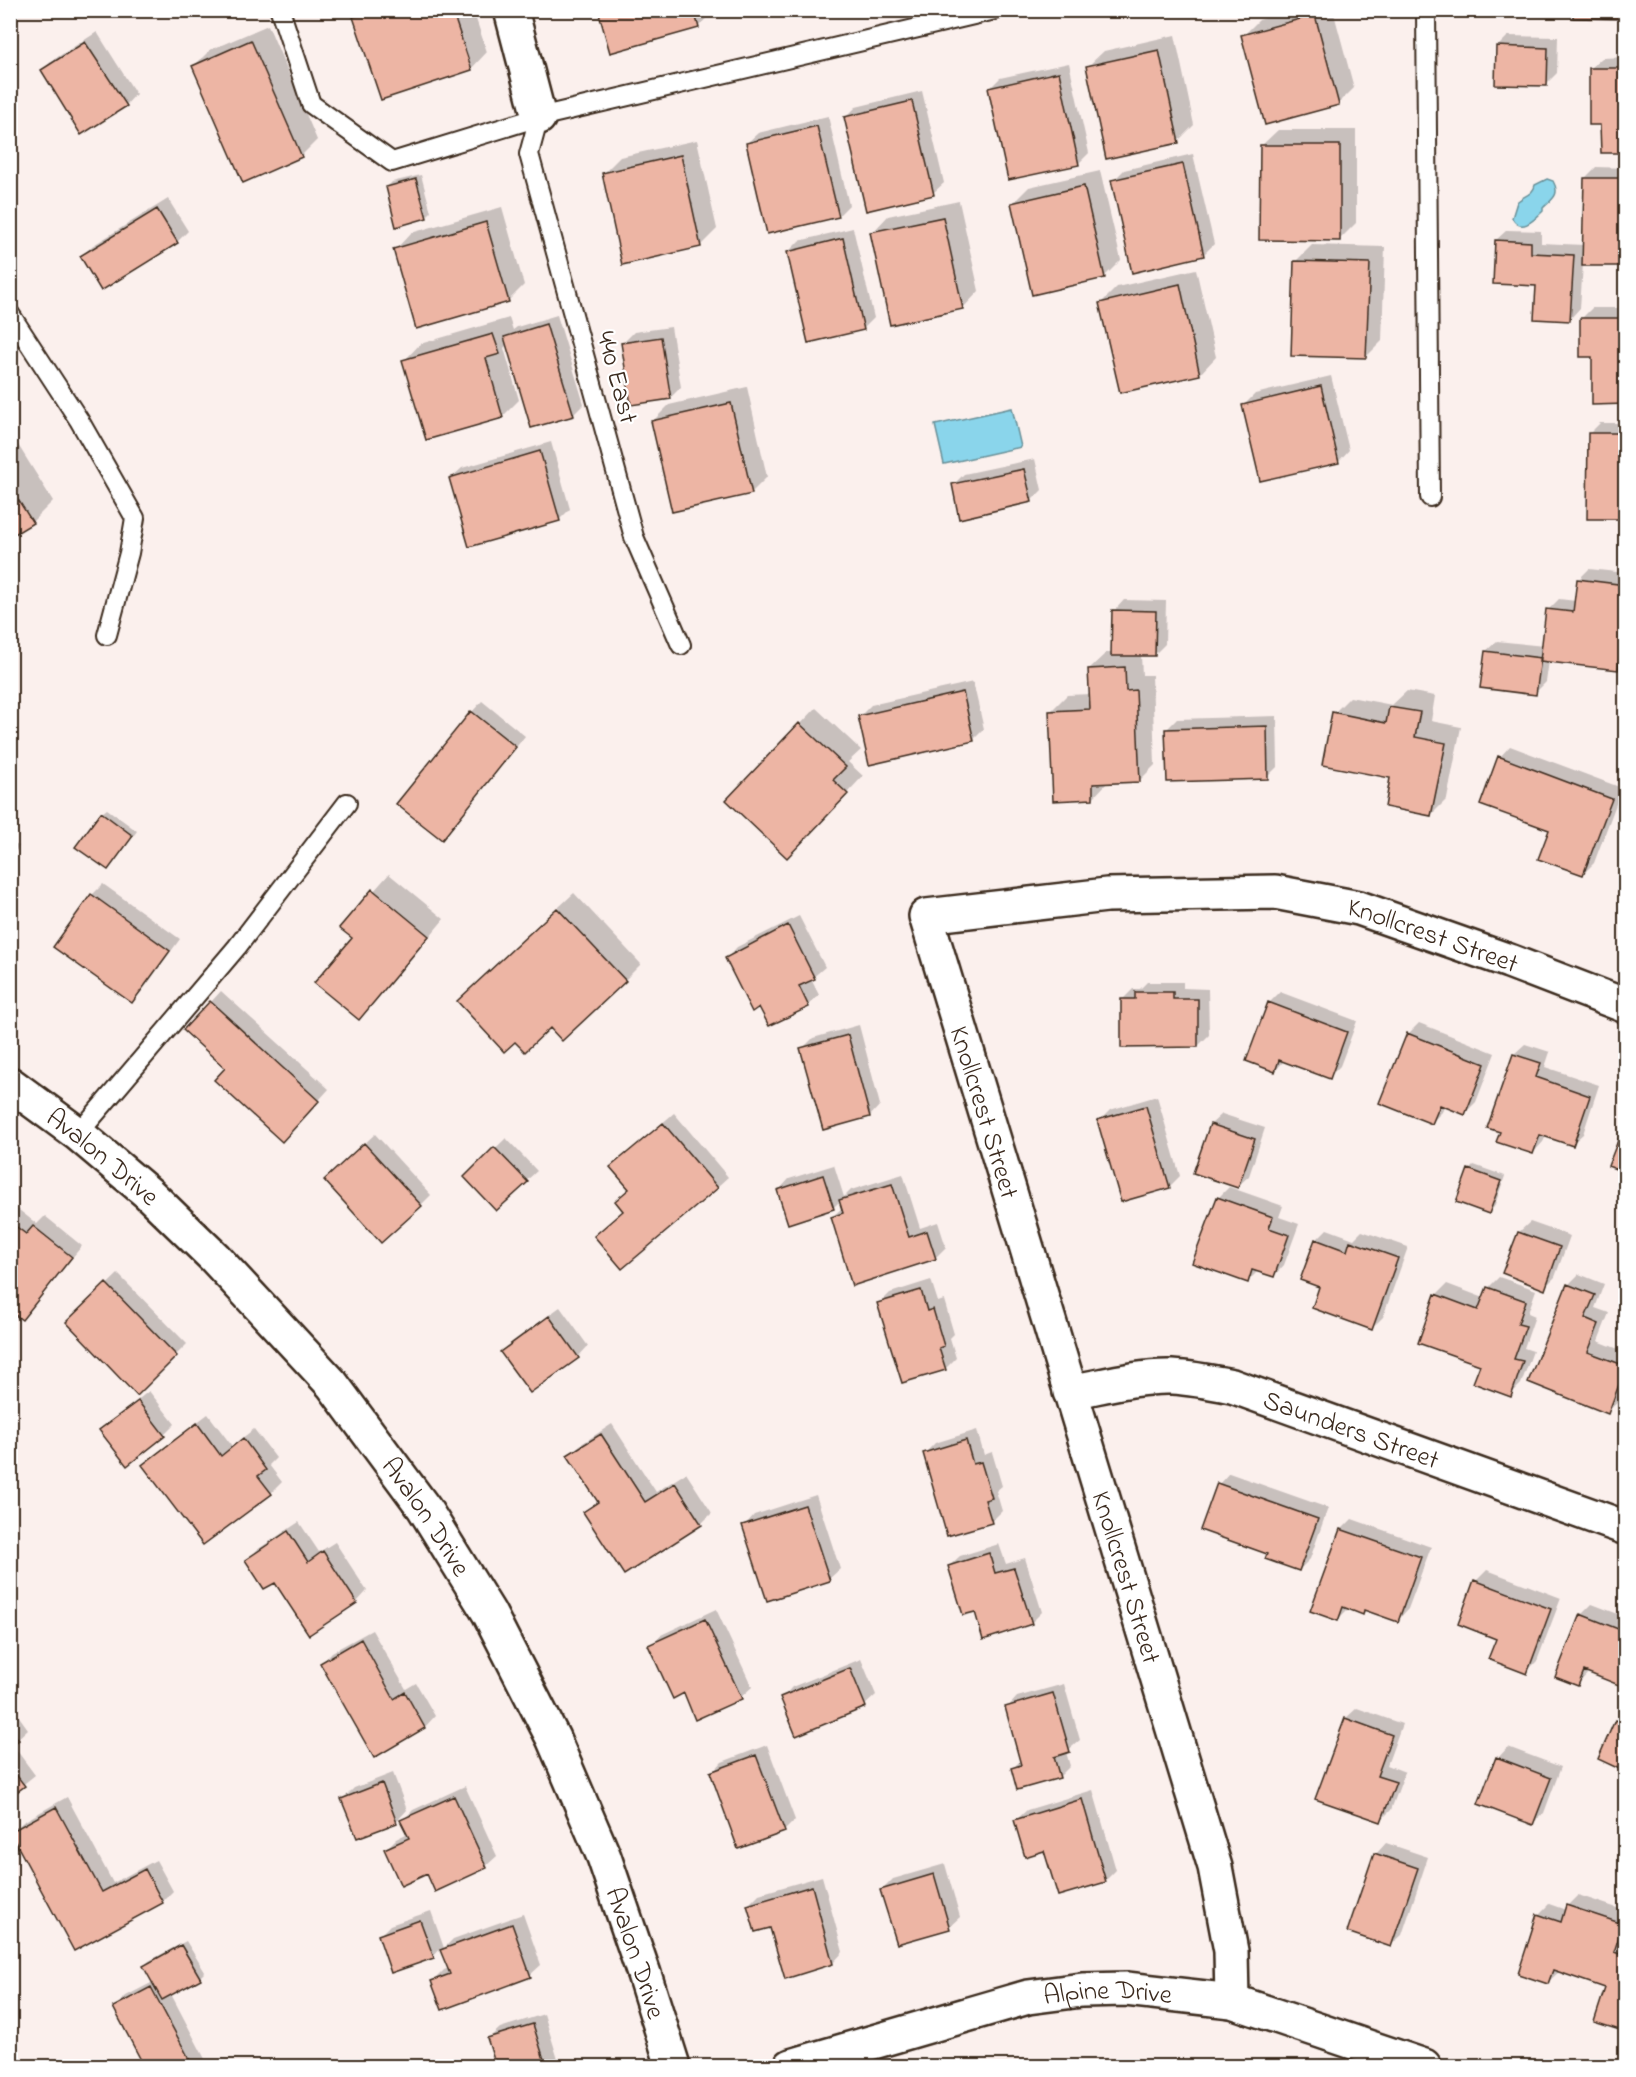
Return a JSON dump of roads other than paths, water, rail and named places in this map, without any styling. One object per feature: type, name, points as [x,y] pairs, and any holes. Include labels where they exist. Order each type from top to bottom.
[{"type":"street","points":[[511,10],[539,117]]},
{"type":"street","name":"Knollcrest Street","points":[[1232,2001],[1231,1951],[1215,1867],[926,915],[1107,895],[1275,892],[1359,908],[1626,1005]]},
{"type":"street","name":"Avalon Drive","points":[[10,1084],[78,1134],[148,1193],[215,1258],[332,1384],[424,1508],[489,1613],[553,1738],[604,1857],[673,2067]]},
{"type":"street","name":"Saunders Street","points":[[1070,1392],[1140,1379],[1171,1377],[1204,1380],[1232,1386],[1626,1528]]},
{"type":"street","name":"Alpine Drive","points":[[791,2067],[1028,1996],[1082,1990],[1126,1989],[1232,2001],[1383,2059],[1425,2067]]},
{"type":"lane","points":[[280,10],[310,104],[392,162],[539,117],[995,10]]},
{"type":"lane","points":[[1426,10],[1430,497]]},
{"type":"lane","name":"440 East","points":[[539,117],[530,154],[532,165],[634,537],[681,645]]},
{"type":"lane","points":[[10,314],[79,420],[135,518],[129,553],[107,635]]},
{"type":"lane","points":[[78,1134],[237,947],[347,803]]},
{"type":"water","points":[[1547,179],[1553,181],[1556,193],[1543,211],[1532,221],[1519,225],[1512,218],[1517,202],[1530,193],[1535,185]]},
{"type":"water","points":[[1012,408],[1021,447],[944,464],[935,425]]}]
